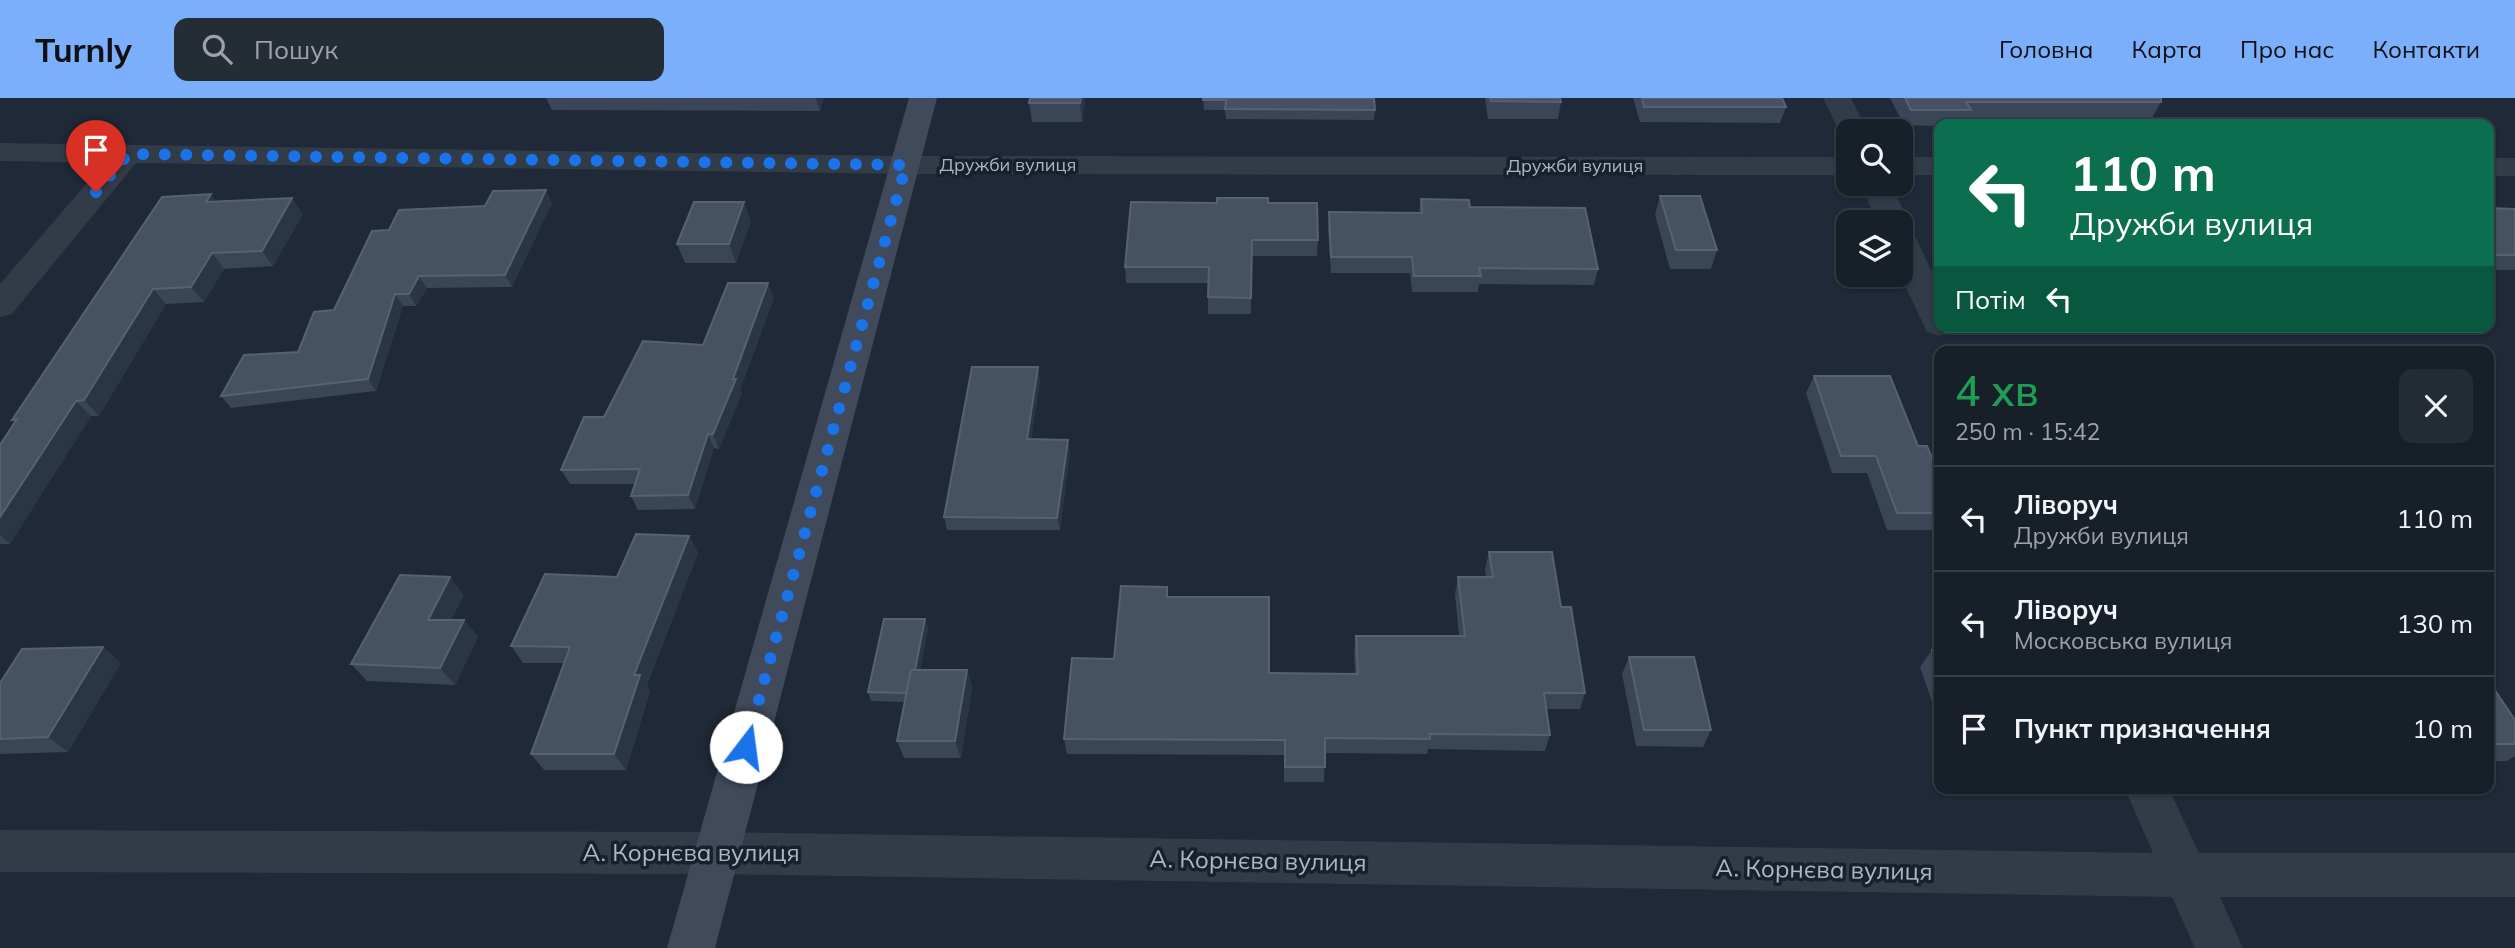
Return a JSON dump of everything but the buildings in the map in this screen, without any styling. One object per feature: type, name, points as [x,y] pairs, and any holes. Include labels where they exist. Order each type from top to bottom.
[{"type":"street","points":[[691,948],[923,98]]},
{"type":"street","points":[[1837,98],[1847,119]]},
{"type":"street","name":"Дружби вулиця","points":[[0,152],[906,165],[1836,166]]},
{"type":"street","points":[[0,306],[128,154]]},
{"type":"street","points":[[1913,166],[1934,166]]},
{"type":"street","points":[[2494,167],[2515,167]]},
{"type":"street","points":[[1913,267],[1934,313]]},
{"type":"street","points":[[2149,794],[2218,948]]},
{"type":"street","name":"А. Корнєва вулиця","points":[[0,851],[717,853],[2185,875],[2515,875]]},
{"type":"route","points":[[96,192],[128,154],[906,165],[746,747]]}]
